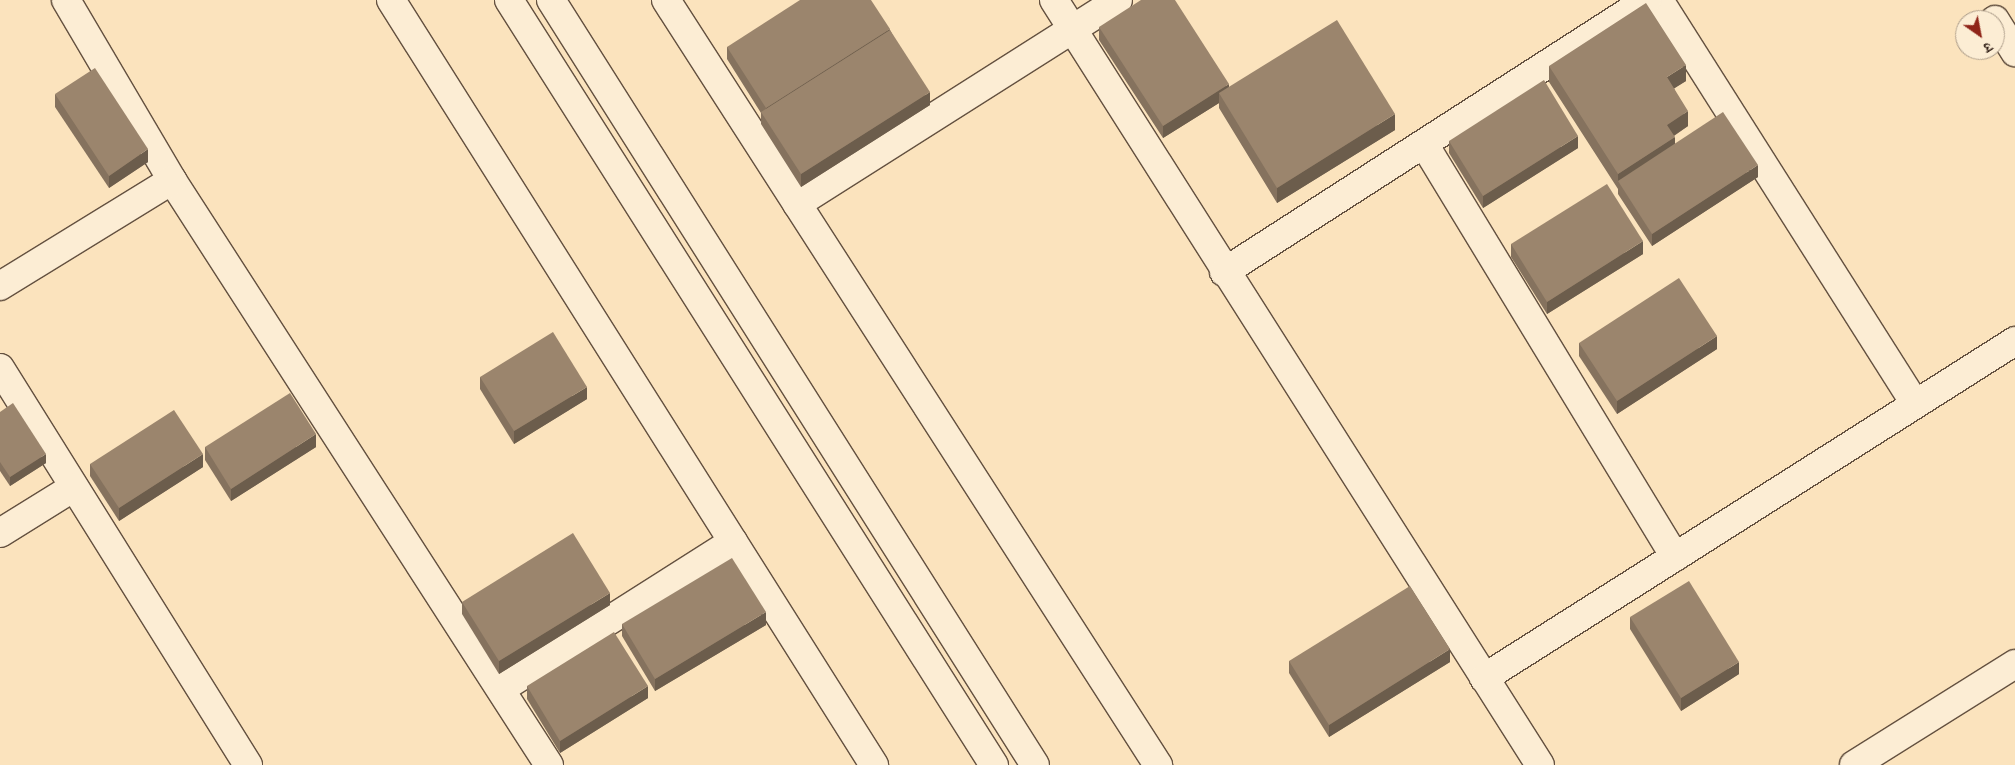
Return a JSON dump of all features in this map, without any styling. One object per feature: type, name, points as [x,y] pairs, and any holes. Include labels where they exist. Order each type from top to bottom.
[{"type":"street","points":[[66,0],[172,180],[502,689],[549,765]]},
{"type":"street","points":[[392,0],[874,765]]},
{"type":"street","points":[[509,0],[994,765]]},
{"type":"street","points":[[551,0],[1035,765]]},
{"type":"street","points":[[666,0],[1158,765]]},
{"type":"street","points":[[1054,0],[1224,272],[1540,765]]},
{"type":"street","points":[[797,204],[1118,0]]},
{"type":"street","points":[[1224,272],[1648,0]]},
{"type":"street","points":[[1659,0],[1915,404]]},
{"type":"street","points":[[2005,36],[2015,52]]},
{"type":"street","points":[[1424,144],[1675,557]]},
{"type":"street","points":[[0,286],[172,180]]},
{"type":"street","points":[[1484,678],[2015,341]]},
{"type":"street","points":[[0,368],[248,765]]},
{"type":"street","points":[[0,533],[74,487]]},
{"type":"street","points":[[502,689],[733,542]]},
{"type":"street","points":[[1854,765],[2015,664]]},
{"type":"building","points":[[800,0],[871,0],[890,29],[766,108],[727,47]]},
{"type":"building","points":[[1141,0],[1175,0],[1229,84],[1163,126],[1099,27]]},
{"type":"building","points":[[1646,3],[1686,65],[1667,77],[1688,111],[1667,125],[1675,137],[1618,174],[1549,66]]},
{"type":"building","points":[[1337,20],[1395,114],[1277,188],[1219,93]]},
{"type":"building","points":[[890,30],[930,92],[801,174],[761,112]]},
{"type":"building","points":[[95,68],[148,149],[109,176],[55,94]]},
{"type":"building","points":[[1544,80],[1578,136],[1483,196],[1449,141]]},
{"type":"building","points":[[1723,112],[1758,165],[1652,234],[1618,181]]},
{"type":"building","points":[[1607,184],[1643,241],[1547,302],[1511,244]]},
{"type":"building","points":[[1679,278],[1717,336],[1617,401],[1579,343]]},
{"type":"building","points":[[553,332],[587,387],[514,431],[480,377]]},
{"type":"building","points":[[290,393],[316,434],[231,489],[205,447]]},
{"type":"building","points":[[13,403],[46,454],[10,477],[0,462],[0,412]]},
{"type":"building","points":[[174,410],[203,454],[119,508],[90,464]]},
{"type":"building","points":[[573,533],[610,593],[499,661],[462,602]]},
{"type":"building","points":[[732,558],[766,612],[655,679],[622,624]]},
{"type":"building","points":[[1689,581],[1739,662],[1681,698],[1630,617]]},
{"type":"building","points":[[1410,586],[1450,649],[1329,725],[1289,661]]},
{"type":"building","points":[[614,632],[648,686],[560,741],[527,686]]}]
